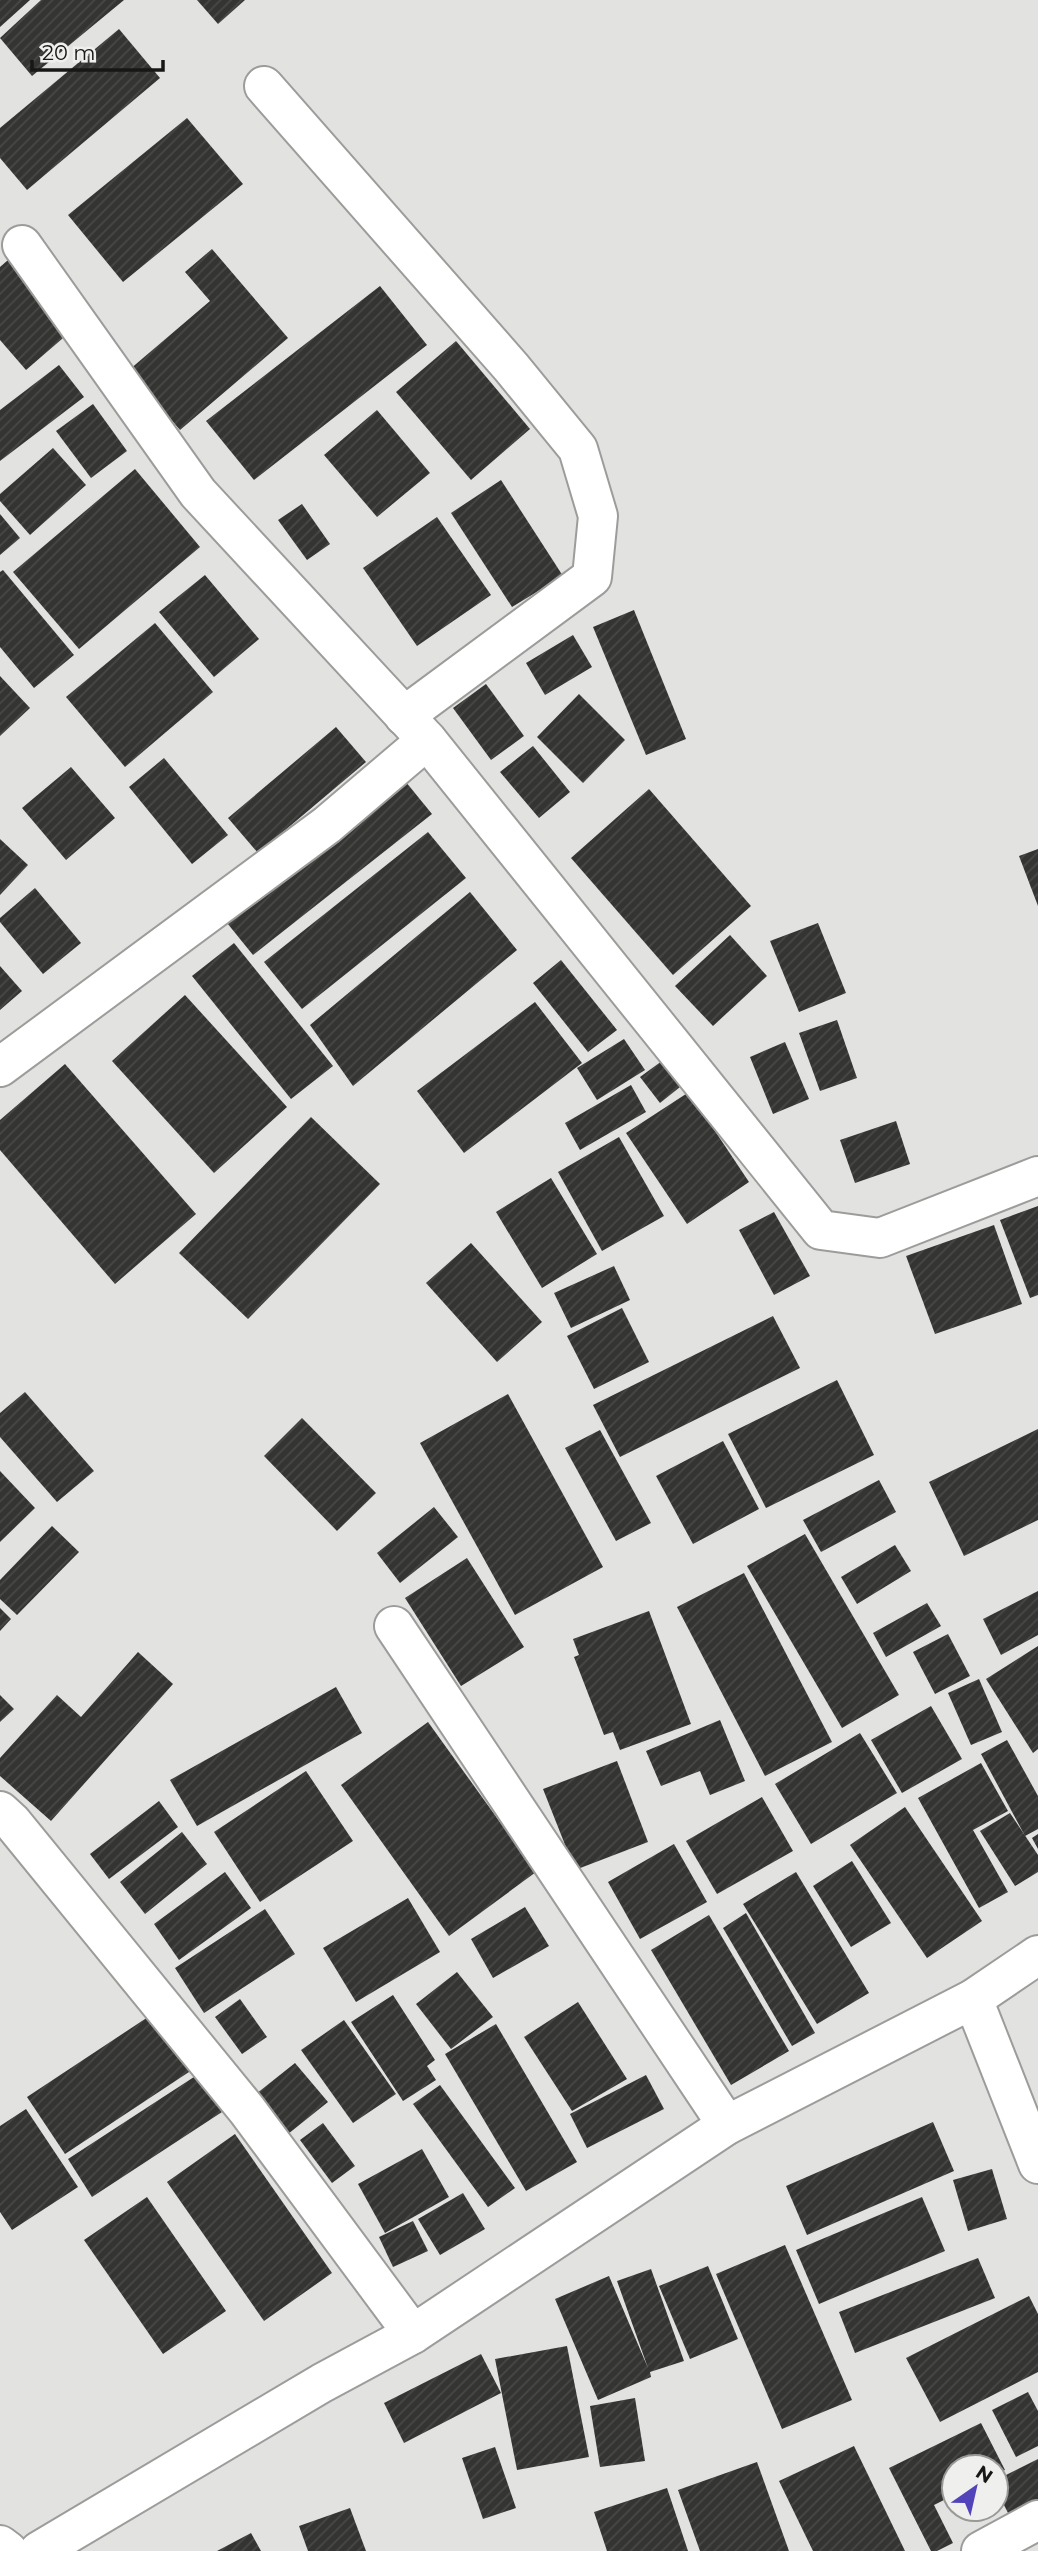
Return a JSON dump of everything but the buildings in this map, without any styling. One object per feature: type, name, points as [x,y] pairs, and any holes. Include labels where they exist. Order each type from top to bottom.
[{"type":"street","points":[[0,1067],[327,825],[416,728],[592,577],[598,516],[578,450],[512,367],[264,86]]},
{"type":"street","points":[[22,245],[198,493],[416,728],[821,1230],[880,1238],[1038,1176]]},
{"type":"street","points":[[394,1626],[727,2125]]},
{"type":"street","points":[[0,1811],[12,1822],[247,2110],[413,2334]]},
{"type":"street","points":[[39,2551],[322,2383],[413,2334],[727,2125],[973,1999],[1038,1955]]},
{"type":"street","points":[[973,1999],[1038,2164]]},
{"type":"street","points":[[981,2551],[1038,2520]]},
{"type":"street","points":[[0,2545],[8,2551]]}]
